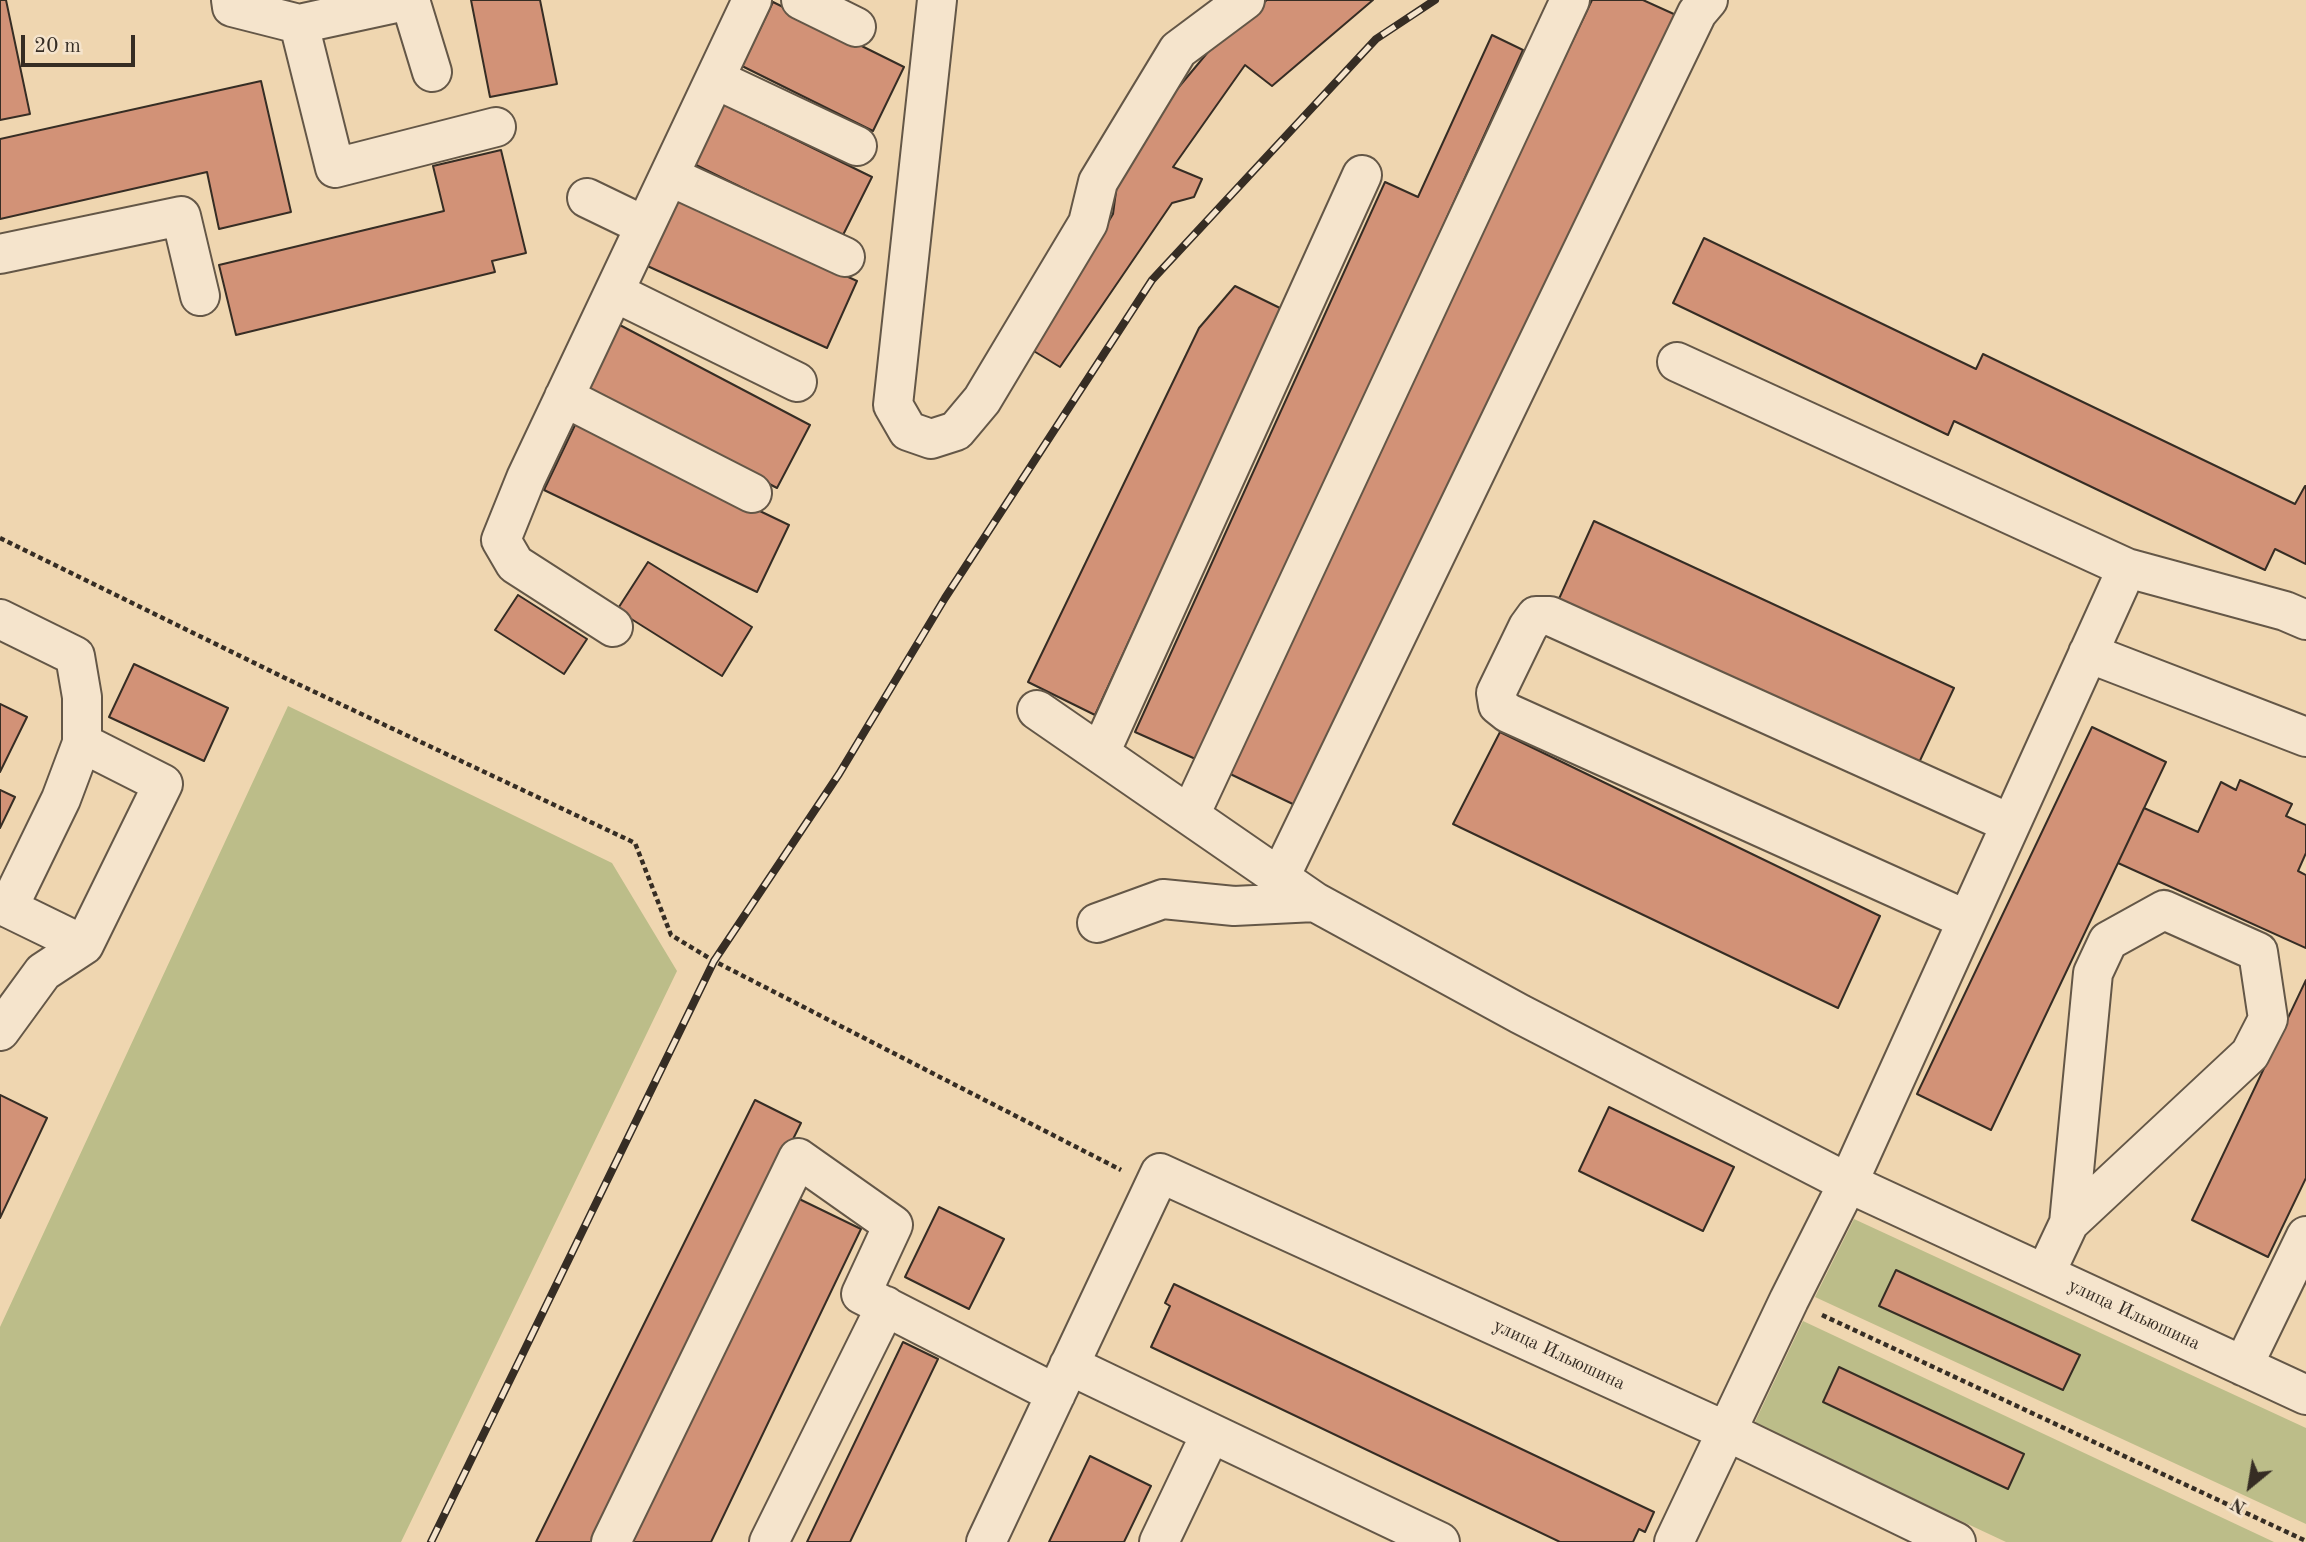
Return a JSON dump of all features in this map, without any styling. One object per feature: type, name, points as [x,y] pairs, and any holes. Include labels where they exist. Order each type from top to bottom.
[{"type":"street","points":[[231,0],[232,7],[299,24],[410,0],[432,72]]},
{"type":"street","points":[[613,627],[515,564],[501,540],[526,478],[752,0]]},
{"type":"street","points":[[801,0],[856,27]]},
{"type":"street","points":[[937,0],[893,405],[908,431],[931,439],[956,431],[982,400],[1088,223],[1098,182],[1178,50],[1245,0]]},
{"type":"street","points":[[1190,815],[1570,0]]},
{"type":"street","points":[[1280,877],[1697,13],[1708,0]]},
{"type":"street","points":[[299,24],[335,168],[496,127]]},
{"type":"street","points":[[715,79],[857,146]]},
{"type":"street","points":[[1100,753],[1362,175]]},
{"type":"street","points":[[669,176],[845,257]]},
{"type":"street","points":[[587,198],[645,226]]},
{"type":"street","points":[[0,254],[181,216],[200,296]]},
{"type":"street","points":[[614,292],[797,382]]},
{"type":"street","points":[[1678,362],[2127,568],[2285,611],[2306,620]]},
{"type":"street","points":[[564,397],[752,493]]},
{"type":"street","points":[[1674,1542],[1848,1183],[2009,823],[2127,568]]},
{"type":"street","points":[[1967,920],[1508,713],[1498,705],[1496,693],[1528,626],[1536,616],[1550,616],[2009,823]]},
{"type":"street","points":[[0,619],[75,656],[82,697],[82,743],[61,799],[4,906],[84,945]]},
{"type":"street","points":[[2088,653],[2306,737]]},
{"type":"street","name":"улица Ильюшина","points":[[1037,710],[1315,902],[1520,1014],[1848,1183],[2306,1395]]},
{"type":"street","points":[[0,1031],[43,972],[84,945],[163,784],[82,743]]},
{"type":"street","points":[[1097,923],[1163,899],[1234,906],[1315,902]]},
{"type":"street","points":[[2045,1274],[2069,1223],[2093,973],[2108,941],[2164,910],[2258,952],[2268,1019],[2250,1054],[2069,1223]]},
{"type":"street","points":[[611,1542],[798,1158],[893,1225],[861,1294],[1063,1379],[1211,1433],[1440,1542]]},
{"type":"street","points":[[986,1542],[1160,1173]]},
{"type":"street","name":"улица Ильюшина","points":[[1160,1173],[1726,1431],[1956,1542]]},
{"type":"street","points":[[2243,1366],[2306,1236]]},
{"type":"street","points":[[769,1542],[886,1306]]},
{"type":"street","points":[[1159,1542],[1211,1433]]},
{"type":"path","points":[[0,538],[285,678],[635,843],[671,934],[682,941],[726,968],[1123,1171],[1160,1173]]},
{"type":"path","points":[[1789,1300],[2306,1541]]},
{"type":"green space","points":[[288,706],[612,863],[677,971],[401,1542],[0,1542],[0,1327]]},
{"type":"green space","points":[[1854,1219],[2306,1428],[2306,1524],[1815,1297]]},
{"type":"green space","points":[[1803,1321],[2274,1542],[2006,1542],[1754,1424]]},
{"type":"building","points":[[0,0],[6,0],[30,114],[0,120]]},
{"type":"building","points":[[471,0],[540,0],[557,84],[490,97]]},
{"type":"building","points":[[1267,0],[1373,0],[1272,86],[1245,65],[1173,167],[1202,179],[1194,197],[1172,203],[1060,367],[1032,350],[1113,214],[1117,184],[1158,112],[1208,52],[1241,20]]},
{"type":"building","points":[[1592,0],[1643,0],[1676,15],[1299,807],[1224,771]]},
{"type":"building","points":[[773,2],[904,67],[873,131],[742,66]]},
{"type":"building","points":[[1492,35],[1523,50],[1200,761],[1135,732],[1385,182],[1418,197]]},
{"type":"building","points":[[261,81],[291,212],[219,229],[207,172],[0,219],[0,139]]},
{"type":"building","points":[[721,103],[872,177],[842,237],[692,163]]},
{"type":"building","points":[[501,150],[526,253],[492,261],[495,272],[236,335],[219,265],[444,211],[433,166]]},
{"type":"building","points":[[674,197],[857,281],[827,348],[643,264]]},
{"type":"building","points":[[1704,238],[1976,369],[1983,354],[2295,504],[2306,486],[2306,564],[2275,549],[2265,570],[1954,421],[1948,435],[1673,303]]},
{"type":"building","points":[[1235,286],[1282,309],[1095,715],[1028,682],[1199,328]]},
{"type":"building","points":[[616,323],[810,425],[777,488],[583,386]]},
{"type":"building","points":[[576,423],[789,525],[757,592],[544,490]]},
{"type":"building","points":[[1594,521],[1954,688],[1916,769],[1558,601]]},
{"type":"building","points":[[648,562],[752,627],[722,676],[617,610]]},
{"type":"building","points":[[518,595],[587,639],[564,674],[495,630]]},
{"type":"building","points":[[134,664],[228,708],[204,761],[109,717]]},
{"type":"building","points":[[0,704],[27,717],[0,772]]},
{"type":"building","points":[[2092,727],[2166,762],[1991,1130],[1917,1094]]},
{"type":"building","points":[[1500,732],[1880,916],[1838,1008],[1453,824]]},
{"type":"building","points":[[2240,780],[2292,804],[2286,816],[2306,825],[2306,853],[2298,871],[2306,875],[2306,948],[2118,863],[2144,808],[2198,832],[2221,782],[2236,790]]},
{"type":"building","points":[[0,790],[15,797],[0,828]]},
{"type":"building","points":[[2306,980],[2306,1178],[2268,1257],[2192,1220]]},
{"type":"building","points":[[0,1095],[47,1118],[0,1218]]},
{"type":"building","points":[[755,1100],[801,1123],[594,1542],[536,1542]]},
{"type":"building","points":[[1609,1107],[1734,1167],[1703,1231],[1579,1171]]},
{"type":"building","points":[[791,1195],[861,1229],[711,1542],[626,1542]]},
{"type":"building","points":[[939,1207],[1004,1239],[969,1309],[905,1277]]},
{"type":"building","points":[[1896,1270],[2080,1355],[2063,1390],[1879,1306]]},
{"type":"building","points":[[1174,1284],[1654,1512],[1645,1532],[1639,1529],[1633,1542],[1560,1542],[1151,1347],[1170,1306],[1165,1303]]},
{"type":"building","points":[[903,1342],[938,1359],[850,1542],[807,1542]]},
{"type":"building","points":[[1839,1367],[2024,1454],[2008,1489],[1823,1402]]},
{"type":"building","points":[[1090,1456],[1151,1486],[1124,1542],[1049,1542]]},
{"type":"railway","points":[[431,1542],[714,961],[839,774],[945,598],[1152,280],[1376,39],[1435,0]]}]
